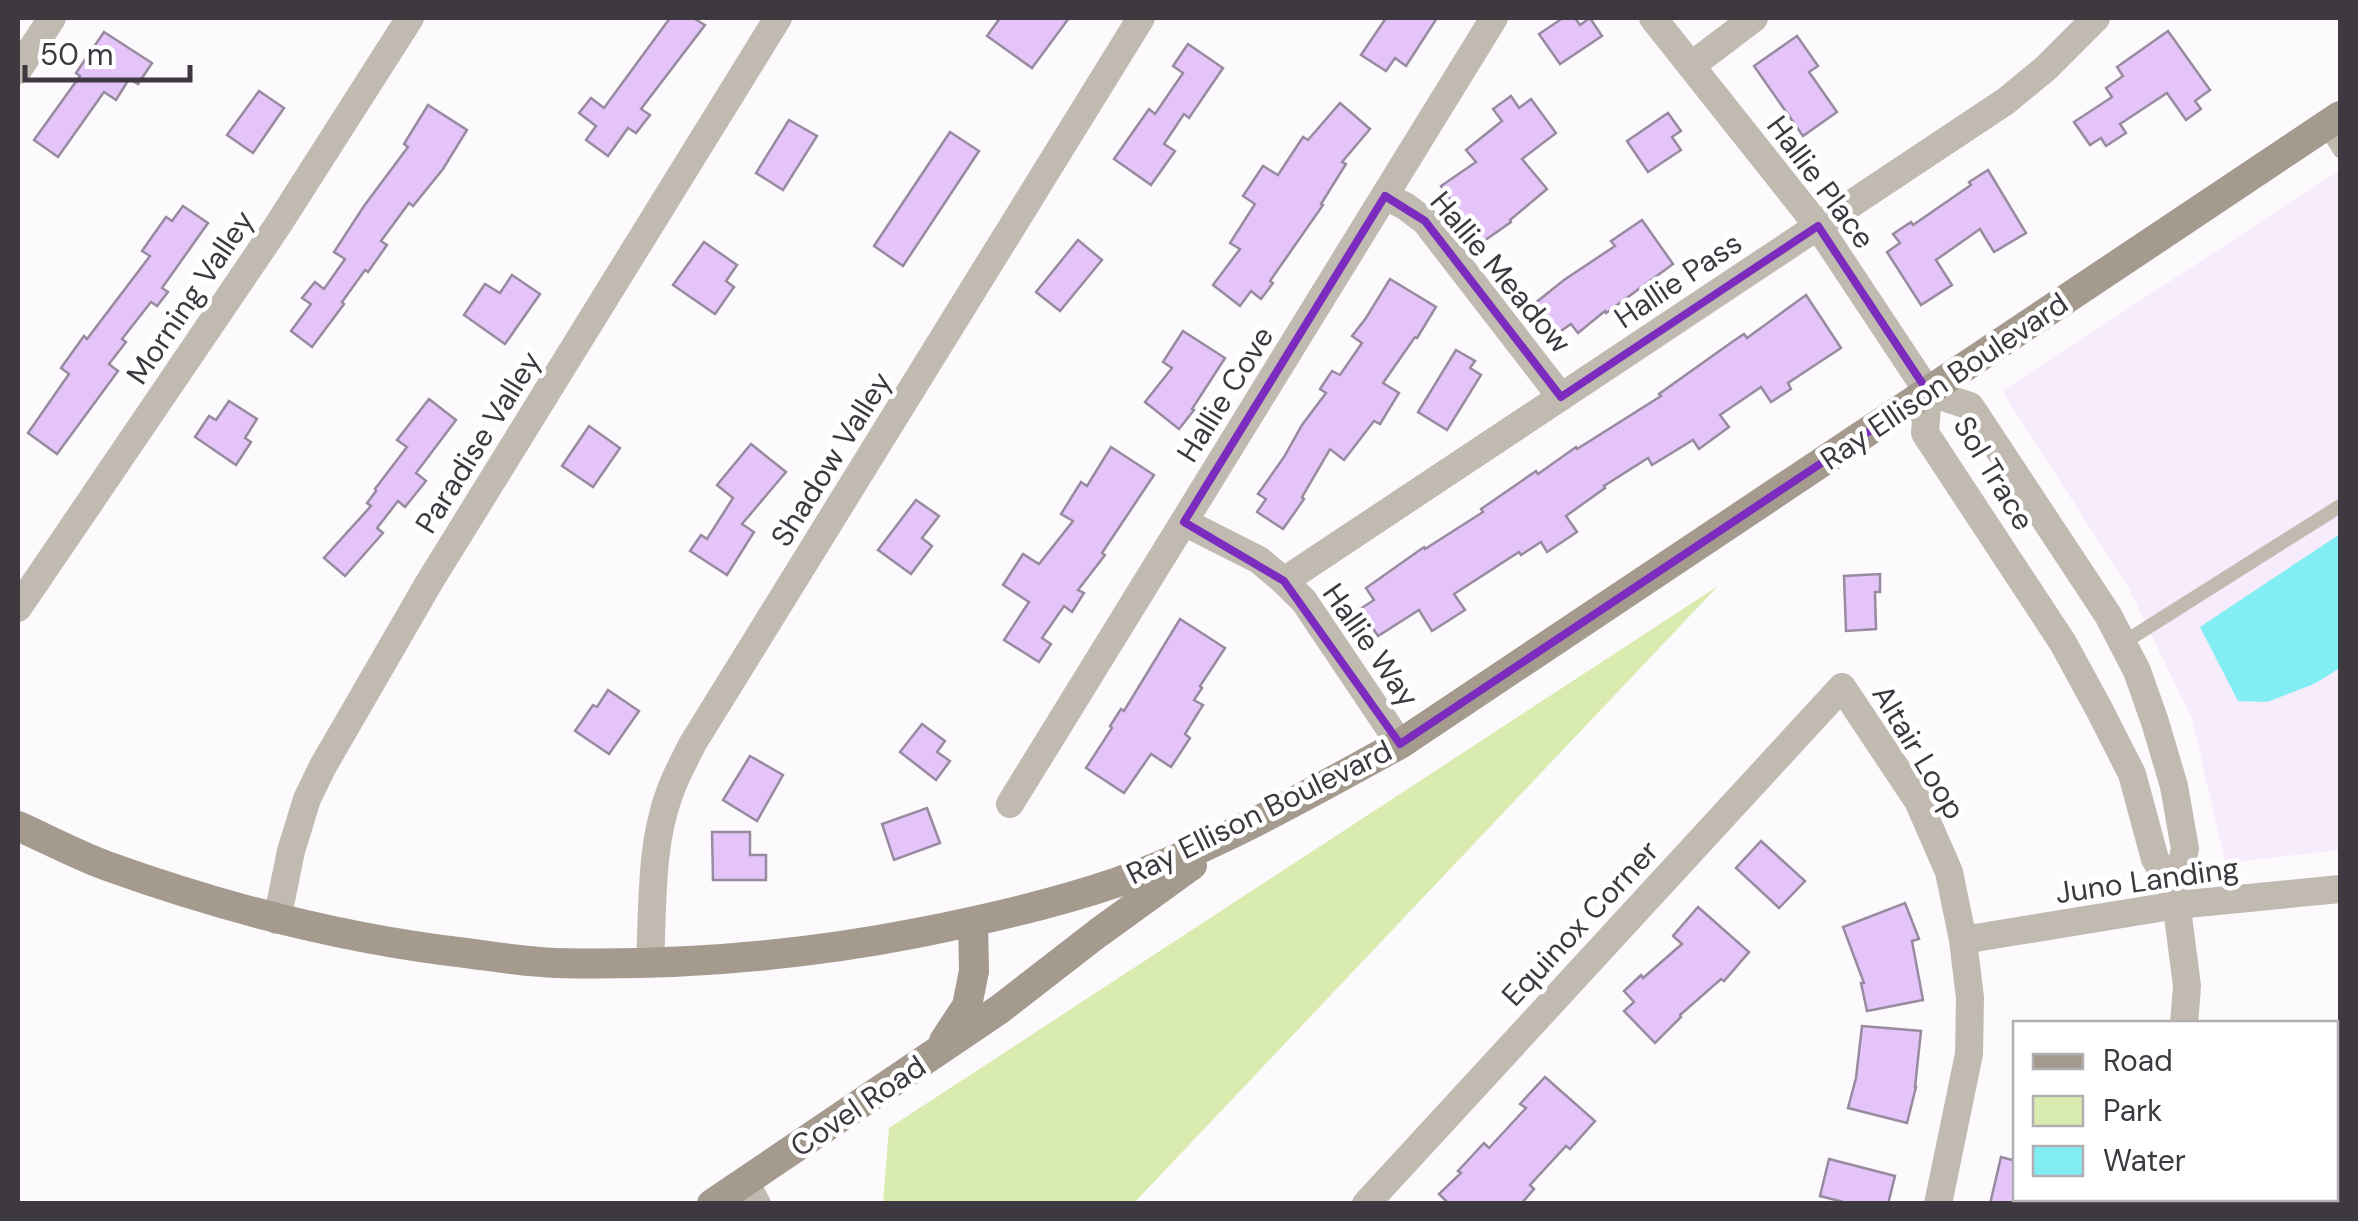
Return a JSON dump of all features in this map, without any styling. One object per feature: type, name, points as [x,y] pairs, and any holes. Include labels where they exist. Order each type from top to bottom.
[{"type":"street","points":[[18,70],[52,18]]},
{"type":"street","name":"Morning Valley","points":[[18,608],[276,228],[410,18]]},
{"type":"street","name":"Paradise Valley","points":[[276,920],[306,799],[323,766],[430,580],[778,18]]},
{"type":"street","name":"Shadow Valley","points":[[650,962],[657,847],[668,795],[694,743],[1142,18]]},
{"type":"street","name":"Hallie Cove","points":[[1010,804],[1494,18]]},
{"type":"street","name":"Hallie Place","points":[[1653,18],[1818,226],[1928,392]]},
{"type":"street","points":[[1692,65],[1754,18]]},
{"type":"street","name":"Hallie Pass","points":[[1284,581],[2006,101],[2046,68],[2087,20]]},
{"type":"street","name":"Ray Ellison Boulevard","points":[[18,826],[104,865],[276,920],[408,947],[553,963],[768,955],[865,943],[1048,904],[1167,863],[1400,744],[1928,392],[2335,131]]},
{"type":"street","name":"Hallie Meadow","points":[[1385,196],[1425,221],[1561,397]]},
{"type":"street","name":"Sol Trace","points":[[2176,899],[2155,859],[2132,774],[2099,709],[2062,643],[1925,434],[1928,392],[1970,406],[2108,615],[2136,671],[2174,786],[2185,850],[2176,899],[2186,986],[2184,1021]]},
{"type":"street","name":"Hallie Way","points":[[1184,522],[1258,560],[1304,601],[1400,744]]},
{"type":"street","name":"Altair Loop","points":[[1842,686],[1918,801],[1948,872],[1962,940],[1970,998],[1969,1054],[1938,1204]]},
{"type":"street","name":"Equinox Corner","points":[[1366,1204],[1842,686]]},
{"type":"street","points":[[936,1053],[1236,831]]},
{"type":"street","name":"Juno Landing","points":[[1962,940],[2176,899],[2340,888]]},
{"type":"street","name":"Covel Road","points":[[712,1204],[751,1193],[936,1053],[967,1006],[974,971],[973,922]]},
{"type":"lane","points":[[2122,643],[2340,506]]},
{"type":"highlighted area","points":[[1385,196],[1425,221],[1561,397],[1818,226],[1928,392],[1400,744],[1284,581],[1184,522]]},
{"type":"shaded area","points":[[2340,170],[2340,850],[2225,863],[2192,719],[2128,587],[2002,391]]},
{"type":"green space","points":[[1718,586],[1134,1203],[883,1203],[889,1128]]},
{"type":"water","points":[[2340,534],[2340,668],[2314,684],[2267,702],[2238,701],[2200,627]]},
{"type":"building","points":[[670,18],[693,18],[705,25],[641,109],[650,115],[636,133],[628,128],[608,156],[586,140],[596,126],[579,113],[591,98],[604,108]]},
{"type":"building","points":[[1000,18],[1069,18],[1032,68],[987,36]]},
{"type":"building","points":[[1386,18],[1437,18],[1406,66],[1395,58],[1386,71],[1361,55]]},
{"type":"building","points":[[1563,18],[1575,18],[1580,25],[1590,18],[1602,36],[1560,64],[1539,34]]},
{"type":"building","points":[[2168,31],[2210,90],[2195,101],[2201,109],[2186,120],[2167,93],[2120,124],[2126,133],[2106,146],[2101,138],[2090,145],[2074,122],[2112,97],[2106,88],[2123,76],[2117,67]]},
{"type":"building","points":[[104,32],[152,63],[138,84],[129,79],[116,100],[104,92],[58,157],[34,140],[80,76],[76,73]]},
{"type":"building","points":[[1797,36],[1818,66],[1809,72],[1837,112],[1803,136],[1754,66]]},
{"type":"building","points":[[1188,44],[1223,68],[1189,118],[1184,114],[1164,144],[1175,151],[1151,185],[1114,159],[1149,109],[1155,114],[1183,73],[1173,66]]},
{"type":"building","points":[[259,91],[284,108],[253,153],[227,135]]},
{"type":"building","points":[[1511,96],[1519,108],[1531,99],[1556,133],[1522,159],[1547,189],[1481,243],[1441,186],[1476,162],[1466,150],[1502,121],[1493,109]]},
{"type":"building","points":[[1340,103],[1370,129],[1342,162],[1346,164],[1323,205],[1270,281],[1273,283],[1261,299],[1251,291],[1240,306],[1213,285],[1240,249],[1230,243],[1255,204],[1243,196],[1263,166],[1278,175],[1303,137],[1308,140]]},
{"type":"building","points":[[428,105],[467,130],[443,169],[413,206],[409,203],[381,241],[387,245],[312,347],[291,331],[311,304],[302,298],[315,282],[324,289],[345,259],[334,252],[408,147],[404,144]]},
{"type":"building","points":[[1668,113],[1681,131],[1672,137],[1681,150],[1648,172],[1627,141]]},
{"type":"building","points":[[789,120],[817,136],[783,190],[756,173]]},
{"type":"building","points":[[950,132],[979,151],[903,266],[874,246]]},
{"type":"building","points":[[1988,170],[2026,233],[1994,252],[1980,229],[1936,260],[1952,285],[1921,305],[1887,252],[1900,243],[1893,234],[1911,222],[1913,225]]},
{"type":"building","points":[[183,206],[208,223],[162,288],[168,292],[157,306],[151,302],[122,339],[126,342],[109,364],[118,371],[57,454],[28,433],[69,374],[61,368],[150,256],[142,251],[166,217],[172,221]]},
{"type":"building","points":[[1642,220],[1673,264],[1578,333],[1571,324],[1558,333],[1534,304],[1615,246],[1611,241]]},
{"type":"building","points":[[1078,240],[1102,260],[1060,311],[1036,292]]},
{"type":"building","points":[[704,242],[737,265],[726,281],[734,287],[715,314],[673,285]]},
{"type":"building","points":[[512,275],[540,294],[505,344],[464,315],[485,284],[500,293]]},
{"type":"building","points":[[1390,279],[1436,307],[1383,383],[1399,393],[1380,424],[1374,421],[1344,460],[1330,449],[1283,529],[1257,512],[1266,499],[1258,494],[1326,393],[1320,389],[1332,371],[1340,375],[1362,343],[1352,336]]},
{"type":"building","points":[[1806,295],[1841,348],[1788,383],[1791,389],[1771,402],[1761,387],[1720,415],[1729,427],[1699,449],[1693,440],[1652,465],[1648,458],[1604,486],[1566,516],[1577,532],[1547,552],[1541,542],[1521,555],[1519,552],[1454,594],[1465,610],[1432,631],[1419,610],[1378,636],[1360,609],[1374,600],[1366,588],[1483,512],[1481,509],[1536,471],[1538,474],[1661,396],[1732,342],[1744,334],[1747,338]]},
{"type":"building","points":[[1183,331],[1225,358],[1179,429],[1145,402],[1172,368],[1163,362]]},
{"type":"building","points":[[1456,350],[1475,361],[1470,368],[1481,375],[1447,430],[1418,412]]},
{"type":"building","points":[[429,399],[456,420],[416,473],[426,481],[405,507],[398,501],[377,528],[383,533],[345,576],[324,558],[371,506],[367,503],[375,489],[407,447],[397,440]]},
{"type":"building","points":[[229,401],[257,419],[245,438],[251,442],[236,465],[195,437],[209,416],[216,420]]},
{"type":"building","points":[[589,426],[620,448],[593,487],[562,466]]},
{"type":"building","points":[[751,444],[786,472],[742,524],[754,532],[727,575],[690,551],[701,535],[707,539],[733,498],[717,485]]},
{"type":"building","points":[[1111,447],[1154,475],[1102,553],[1105,555],[1078,590],[1084,593],[1072,612],[1064,606],[1042,638],[1051,644],[1039,662],[1004,640],[1029,602],[1003,585],[1023,554],[1039,564],[1073,521],[1061,514],[1081,482],[1087,486]]},
{"type":"building","points":[[916,500],[939,516],[922,538],[932,546],[911,574],[878,550]]},
{"type":"building","points":[[1880,574],[1880,592],[1875,592],[1876,629],[1846,631],[1844,576]]},
{"type":"building","points":[[1180,619],[1225,648],[1200,686],[1194,700],[1203,705],[1185,734],[1190,738],[1171,767],[1151,754],[1124,793],[1086,768]]},
{"type":"building","points":[[608,690],[639,711],[609,754],[575,731]]},
{"type":"building","points":[[922,724],[945,741],[937,752],[950,761],[936,780],[900,752]]},
{"type":"building","points":[[750,756],[783,775],[757,821],[723,800]]},
{"type":"building","points":[[927,808],[940,843],[894,860],[882,824]]},
{"type":"building","points":[[712,832],[750,832],[750,855],[766,855],[766,880],[713,880]]},
{"type":"building","points":[[1761,841],[1805,881],[1779,908],[1736,868]]},
{"type":"building","points":[[1905,903],[1919,939],[1912,941],[1923,1000],[1867,1011],[1864,983],[1843,927]]},
{"type":"building","points":[[1698,907],[1749,952],[1724,981],[1721,979],[1680,1015],[1655,1043],[1624,1011],[1634,1002],[1624,991],[1682,944],[1673,936]]},
{"type":"building","points":[[1862,1026],[1921,1031],[1916,1087],[1907,1123],[1848,1108]]},
{"type":"building","points":[[1545,1077],[1595,1121],[1530,1185],[1534,1189],[1521,1204],[1449,1204],[1439,1194],[1484,1143],[1489,1148],[1526,1108],[1520,1104]]},
{"type":"building","points":[[2001,1157],[2013,1160],[2016,1204],[1990,1204]]},
{"type":"building","points":[[1829,1159],[1895,1176],[1888,1204],[1851,1204],[1820,1196]]}]
